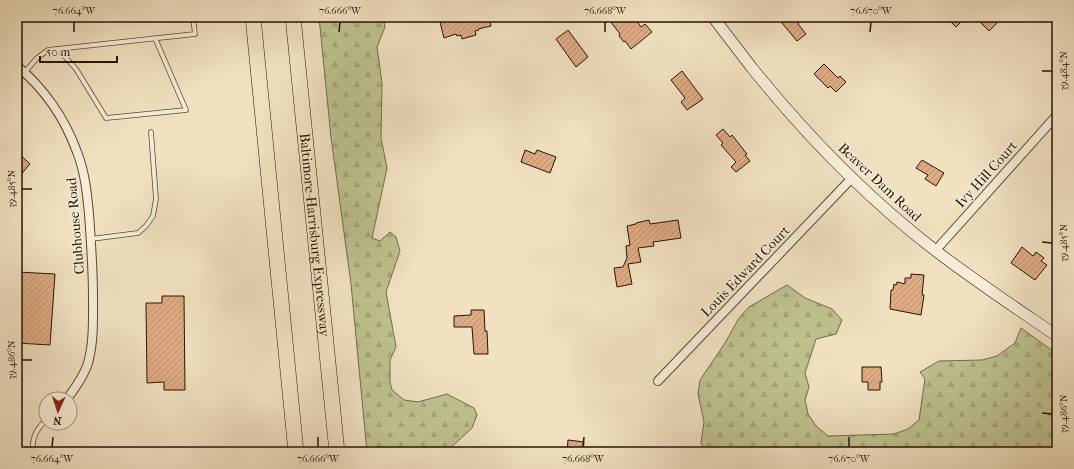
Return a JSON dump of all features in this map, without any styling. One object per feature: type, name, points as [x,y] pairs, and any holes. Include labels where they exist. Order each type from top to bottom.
[{"type":"highway","points":[[253,17],[296,452]]},
{"type":"highway","name":"Baltimore-Harrisburg Expressway","points":[[293,17],[337,452]]},
{"type":"street","name":"Beaver Dam Road","points":[[713,17],[758,76],[792,116],[852,178],[890,213],[935,250],[1057,336]]},
{"type":"street","name":"Clubhouse Road","points":[[17,66],[36,83],[61,117],[75,147],[86,187],[91,239],[93,314],[91,348],[88,363],[82,378],[73,391]]},
{"type":"street","name":"Ivy Hill Court","points":[[935,250],[1057,115]]},
{"type":"street","name":"Louis Edward Court","points":[[658,381],[852,178]]},
{"type":"lane","points":[[25,72],[43,53],[48,50],[195,34],[193,17]]},
{"type":"lane","points":[[58,49],[76,69],[106,118],[186,110],[155,38]]},
{"type":"lane","points":[[91,239],[138,233],[146,226],[153,216],[156,199],[151,132]]},
{"type":"lane","points":[[32,452],[33,440],[38,429]]},
{"type":"green space","points":[[319,17],[383,17],[385,27],[377,47],[382,83],[381,138],[387,168],[372,238],[380,241],[390,232],[396,237],[400,251],[386,292],[396,347],[390,360],[390,382],[392,390],[404,400],[418,402],[447,394],[474,408],[477,415],[472,428],[446,452],[367,452],[351,284],[331,137]]},
{"type":"green space","points":[[787,285],[805,298],[832,309],[842,320],[836,334],[816,339],[805,373],[809,387],[805,400],[808,414],[816,426],[828,436],[894,434],[908,429],[919,420],[925,379],[920,372],[939,361],[982,360],[997,356],[1015,343],[1021,328],[1057,354],[1057,452],[706,452],[701,443],[704,422],[698,394],[700,380],[725,343],[739,318],[749,307]]},
{"type":"building","points":[[458,17],[489,17],[491,26],[478,29],[479,30],[475,31],[476,35],[462,39],[461,35],[457,36],[456,34],[444,38],[440,22]]},
{"type":"building","points":[[607,17],[623,17],[627,22],[634,17],[641,27],[645,24],[652,32],[631,49],[619,36],[620,34]]},
{"type":"building","points":[[777,17],[794,17],[806,34],[797,41]]},
{"type":"building","points":[[946,17],[966,17],[956,27]]},
{"type":"building","points":[[975,17],[992,17],[997,23],[989,31]]},
{"type":"building","points":[[568,30],[588,57],[576,67],[556,39]]},
{"type":"building","points":[[824,64],[838,78],[840,76],[846,82],[836,92],[830,86],[828,88],[814,74]]},
{"type":"building","points":[[682,71],[703,99],[687,110],[681,102],[685,98],[671,80]]},
{"type":"building","points":[[723,129],[730,137],[732,135],[747,154],[745,155],[750,161],[736,172],[731,167],[736,162],[721,145],[723,143],[716,135]]},
{"type":"building","points":[[525,150],[535,154],[537,150],[556,157],[550,173],[521,162]]},
{"type":"building","points":[[17,152],[30,164],[17,179]]},
{"type":"building","points":[[922,160],[944,173],[936,186],[925,179],[928,175],[916,168]]},
{"type":"building","points":[[649,220],[650,224],[678,220],[681,238],[653,242],[654,246],[638,248],[641,262],[628,264],[632,284],[617,287],[614,268],[623,267],[627,258],[626,246],[630,245],[627,226]]},
{"type":"building","points":[[1022,247],[1033,256],[1036,252],[1044,258],[1041,261],[1047,265],[1035,280],[1011,263]]},
{"type":"building","points":[[17,272],[55,274],[50,345],[17,343]]},
{"type":"building","points":[[911,274],[924,275],[922,295],[924,295],[921,315],[890,309],[891,290],[893,290],[894,284],[896,285],[897,282],[905,284],[905,278],[911,278]]},
{"type":"building","points":[[162,296],[184,296],[185,390],[164,390],[164,382],[147,383],[146,303],[162,303]]},
{"type":"building","points":[[471,310],[484,310],[488,354],[474,354],[472,327],[454,327],[454,316],[471,315]]},
{"type":"building","points":[[862,367],[881,367],[882,382],[880,382],[880,390],[868,390],[868,382],[862,382]]},
{"type":"building","points":[[568,440],[584,442],[583,452],[567,452]]}]
